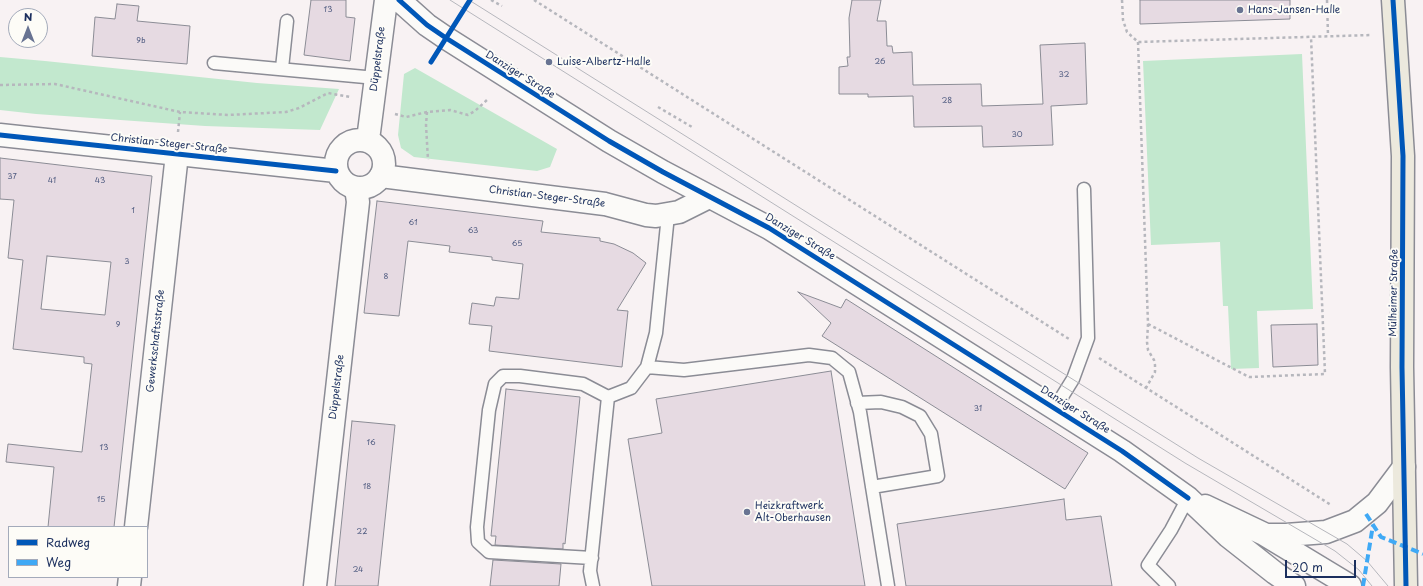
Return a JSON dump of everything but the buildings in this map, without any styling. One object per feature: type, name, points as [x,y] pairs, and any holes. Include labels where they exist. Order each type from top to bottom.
[{"type":"main road","name":"Düppelstraße","points":[[366,140],[369,132],[386,0]]},
{"type":"main road","name":"Danziger Straße","points":[[399,0],[428,25],[451,41],[609,141],[662,172],[769,228],[1122,451],[1188,498],[1228,536],[1294,586]]},
{"type":"main road","name":"Mülheimer Straße","points":[[1393,0],[1403,156],[1402,367],[1406,586]]},
{"type":"main road","name":"Christian-Steger-Straße","points":[[0,135],[336,171]]},
{"type":"main road","points":[[366,140],[375,145],[382,154],[384,165],[381,176],[377,182],[364,188],[356,188],[344,183],[339,177],[336,171],[336,158],[342,147],[353,141],[366,140]]},
{"type":"main road","name":"Gewerkschaftsstraße","points":[[136,526],[177,154]]},
{"type":"main road","name":"Christian-Steger-Straße","points":[[381,176],[605,204],[646,215],[656,216],[679,212],[709,197]]},
{"type":"main road","name":"Düppelstraße","points":[[315,586],[358,202],[356,188]]},
{"type":"main road","points":[[1264,534],[1286,535],[1326,532],[1355,521],[1377,503],[1404,467]]},
{"type":"main road","name":"Danziger Straße","points":[[1188,498],[1264,534],[1350,586]]},
{"type":"lane","points":[[282,68],[287,21]]},
{"type":"lane","points":[[214,62],[376,78]]},
{"type":"lane","points":[[1055,408],[1073,379],[1088,338],[1084,189]]},
{"type":"lane","points":[[592,558],[489,552],[478,542],[478,519],[489,410],[495,384],[503,376],[520,376],[583,384],[608,397],[631,388],[647,367],[656,333],[668,215]]},
{"type":"lane","points":[[647,367],[684,370],[809,355],[832,358],[849,372],[857,403],[888,586]]},
{"type":"lane","points":[[593,586],[590,571],[608,397]]},
{"type":"lane","points":[[857,403],[881,402],[902,406],[920,416],[931,434],[938,476],[872,487]]},
{"type":"lane","points":[[1169,586],[1148,565],[1171,530],[1188,498]]},
{"type":"path","points":[[491,0],[502,6]]},
{"type":"path","points":[[534,0],[1336,508]]},
{"type":"path","points":[[1122,0],[1123,20],[1126,32],[1138,42],[1395,35]]},
{"type":"path","points":[[1327,0],[1328,36]]},
{"type":"path","points":[[1148,324],[1249,377],[1325,374],[1311,37]]},
{"type":"path","points":[[1138,42],[1148,350],[1154,360],[1155,372],[1146,388]]},
{"type":"path","points":[[0,84],[55,84],[180,112],[228,115],[286,112],[299,108],[328,93],[373,100],[395,114],[406,117],[428,112],[450,110],[468,115],[475,112],[488,99]]},
{"type":"path","points":[[658,107],[692,127]]},
{"type":"path","points":[[426,181],[428,161],[426,125],[428,112]]},
{"type":"green space","points":[[1302,54],[1313,309],[1257,311],[1259,368],[1231,369],[1228,306],[1223,306],[1220,242],[1151,245],[1143,61]]},
{"type":"green space","points":[[0,57],[257,83],[339,89],[320,130],[205,126],[36,114],[0,110]]},
{"type":"green space","points":[[415,68],[557,149],[550,167],[537,171],[414,157],[401,148],[398,135],[404,74]]},
{"type":"tram line","points":[[450,0],[1185,463],[1335,551],[1359,570],[1372,586]]},
{"type":"tram line","points":[[469,0],[1198,458],[1347,544],[1367,561],[1388,586]]},
{"type":"marked path","points":[[1366,514],[1381,537],[1423,554]]},
{"type":"marked path","points":[[1363,586],[1373,525]]},
{"type":"cycle path","points":[[399,0],[427,25],[446,38],[609,141],[663,172],[769,228],[1122,451],[1188,498]]},
{"type":"cycle path","points":[[431,62],[470,0]]},
{"type":"cycle path","points":[[1393,0],[1403,156],[1402,367],[1406,586]]},
{"type":"cycle path","points":[[0,135],[336,171]]},
{"type":"place","name":"Hans-Jansen-Halle","points":[[1240,10]]},
{"type":"place","name":"Luise-Albertz-Halle","points":[[549,62]]},
{"type":"place","name":"Heizkraftwerk Alt-Oberhausen","points":[[747,512]]}]
